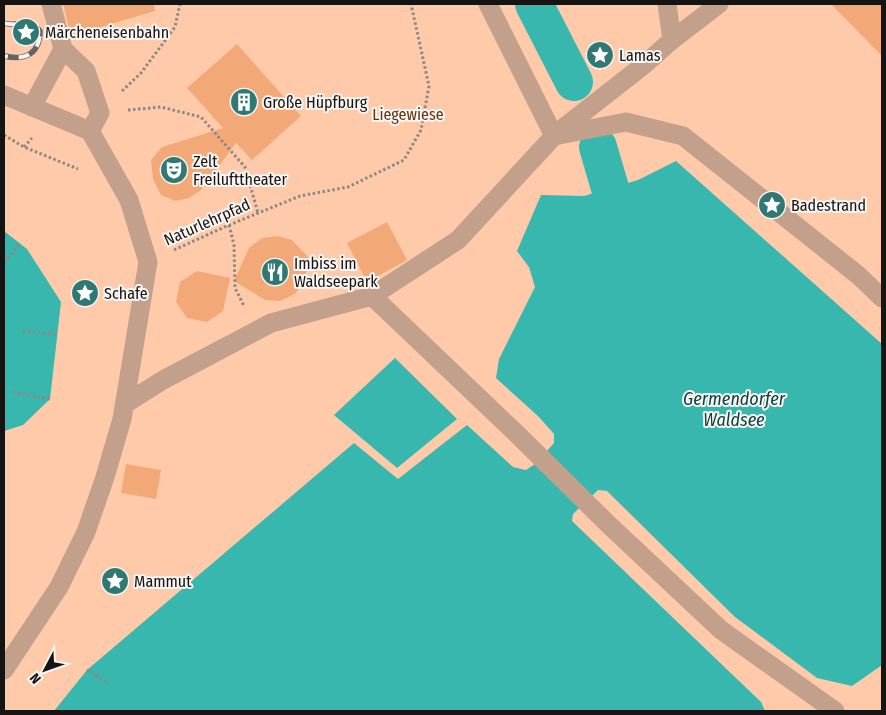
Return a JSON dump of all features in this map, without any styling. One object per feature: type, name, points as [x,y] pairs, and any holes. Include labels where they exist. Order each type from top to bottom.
[{"type":"lane","points":[[51,4],[63,49],[86,71],[100,113],[90,131]]},
{"type":"lane","points":[[488,4],[554,136]]},
{"type":"lane","points":[[667,4],[672,40]]},
{"type":"lane","points":[[124,404],[163,380],[271,323],[372,296],[458,240],[554,136],[645,64],[672,40],[720,4]]},
{"type":"lane","points":[[32,107],[63,49]]},
{"type":"lane","points":[[4,95],[90,131],[129,200],[148,262],[124,404],[105,478],[86,532],[59,587],[4,670]]},
{"type":"lane","points":[[554,136],[626,122],[683,136],[858,275],[882,298]]},
{"type":"lane","points":[[372,296],[608,524],[721,630],[835,711]]},
{"type":"path","points":[[100,113],[141,73],[175,27],[180,4]]},
{"type":"path","name":"Naturlehrpfad","points":[[148,262],[228,225],[300,196],[348,187],[404,160],[421,130],[429,86],[411,4]]},
{"type":"path","points":[[100,113],[161,107],[201,116],[245,166],[258,213]]},
{"type":"path","points":[[4,135],[24,147],[76,169],[117,178]]},
{"type":"path","points":[[228,225],[234,245],[234,288],[257,330]]},
{"type":"path","points":[[4,262],[20,243]]},
{"type":"path","points":[[24,331],[56,334]]},
{"type":"path","points":[[13,392],[50,399]]},
{"type":"path","points":[[87,670],[109,683]]},
{"type":"green space","name":"Liegewiese","points":[[4,4],[882,4],[882,711],[4,711]]},
{"type":"water","name":"Germendorfer Waldsee","points":[[676,161],[882,344],[882,665],[852,686],[817,678],[735,617],[607,491],[598,490],[573,514],[572,521],[761,702],[765,711],[54,711],[87,670],[354,443],[398,479],[467,425],[513,467],[526,470],[535,464],[554,443],[554,434],[539,417],[496,378],[499,359],[535,287],[529,267],[517,251],[541,195],[584,196],[638,180]]},
{"type":"water","points":[[4,231],[27,249],[61,302],[50,399],[23,425],[4,431]]},
{"type":"water","points":[[395,358],[457,419],[397,468],[334,415]]},
{"type":"building","points":[[63,4],[154,4],[155,11],[71,36]]},
{"type":"building","points":[[831,4],[882,4],[882,56]]},
{"type":"building","name":"Große Hüpfburg","points":[[237,44],[301,116],[252,160],[236,143],[201,190],[189,198],[175,201],[161,195],[153,179],[151,160],[162,147],[223,128],[187,88]]},
{"type":"building","points":[[387,222],[407,260],[367,282],[347,243]]},
{"type":"building","name":"Imbiss im Waldseepark","points":[[277,236],[292,240],[309,258],[304,282],[295,294],[280,301],[265,300],[234,281],[249,248],[262,238]]},
{"type":"building","points":[[197,271],[230,278],[223,311],[207,322],[187,318],[176,302],[180,282]]},
{"type":"building","points":[[126,464],[161,470],[156,499],[121,493]]},
{"type":"waterway","points":[[534,4],[574,82]]},
{"type":"waterway","points":[[598,147],[610,188]]},
{"type":"railway","points":[[4,23],[28,23],[40,31],[37,45],[30,54],[18,57],[4,56]]},
{"type":"place","name":"Märcheneisenbahn","points":[[26,32]]},
{"type":"place","name":"Lamas","points":[[600,55]]},
{"type":"place","name":"Große Hüpfburg","points":[[244,102]]},
{"type":"place","name":"Zelt Freilufttheater","points":[[174,170]]},
{"type":"place","name":"Badestrand","points":[[772,205]]},
{"type":"place","name":"Imbiss im Waldseepark","points":[[275,272]]},
{"type":"place","name":"Schafe","points":[[85,293]]},
{"type":"place","name":"Mammut","points":[[115,581]]}]
